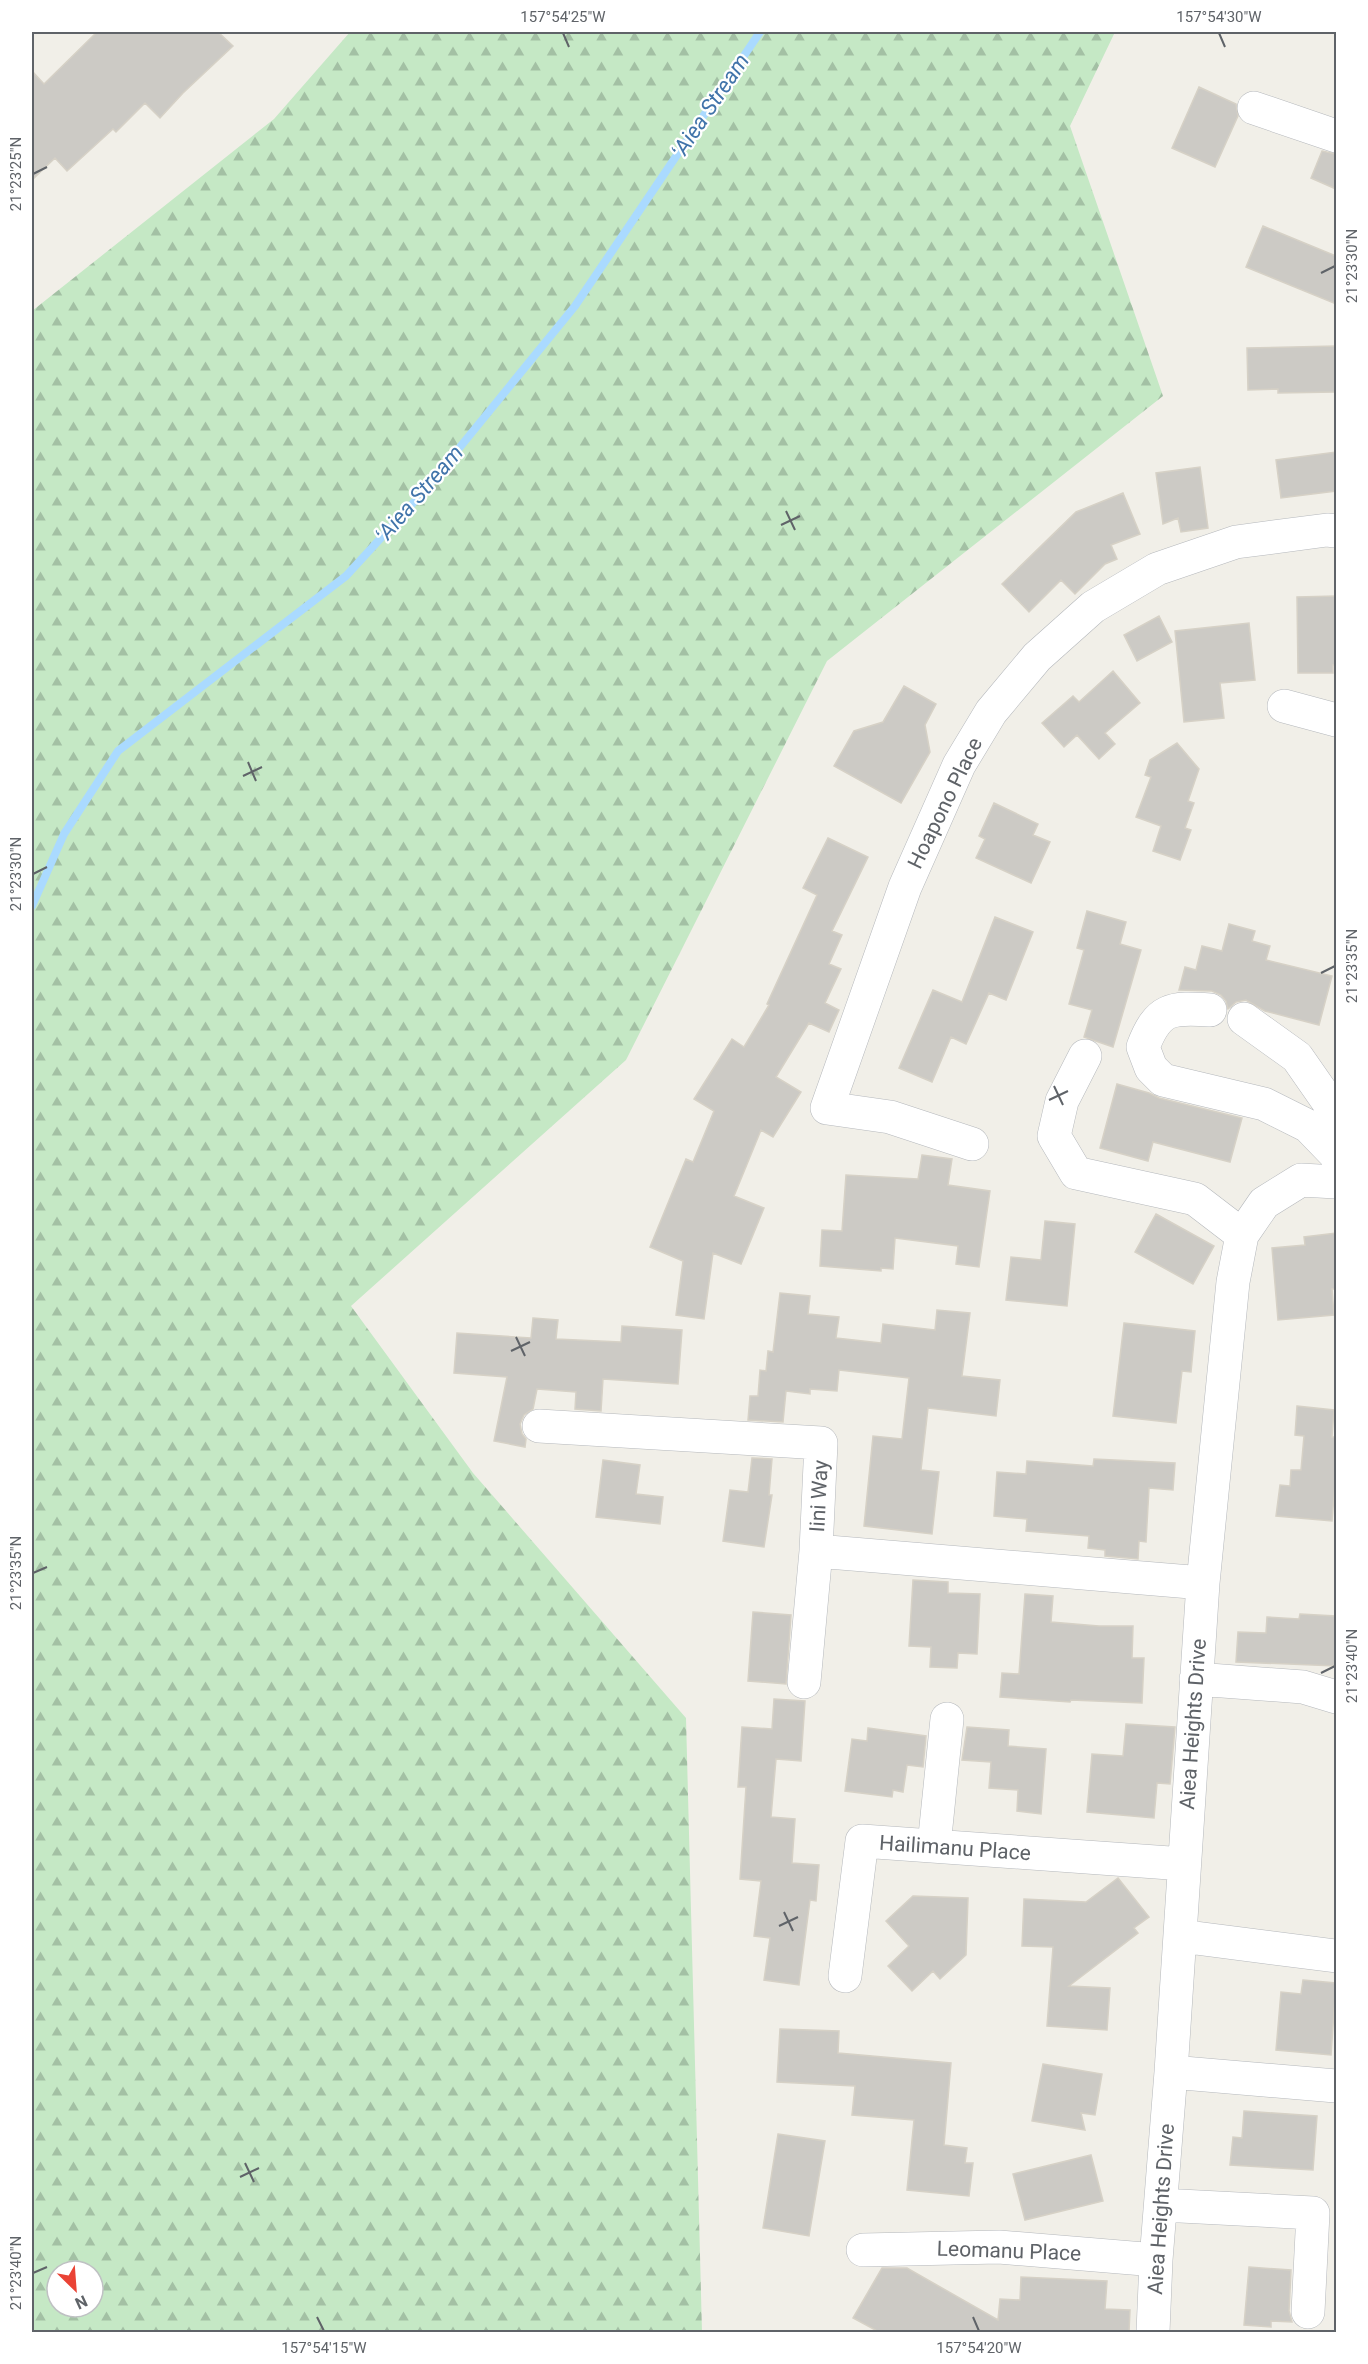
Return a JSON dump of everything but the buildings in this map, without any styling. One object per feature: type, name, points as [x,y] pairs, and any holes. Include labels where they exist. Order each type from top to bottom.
[{"type":"street","points":[[1254,108],[1336,136]]},
{"type":"street","name":"Hoapono Place","points":[[972,1144],[890,1116],[827,1108],[905,887],[959,765],[991,712],[1037,657],[1093,607],[1157,570],[1236,542],[1327,530],[1336,531]]},
{"type":"street","points":[[1284,705],[1336,720]]},
{"type":"street","points":[[1210,1010],[1178,1008],[1160,1015],[1150,1029],[1143,1047],[1151,1068],[1163,1080],[1264,1104],[1308,1126],[1336,1155]]},
{"type":"street","points":[[1244,1019],[1297,1057],[1336,1113]]},
{"type":"street","points":[[1085,1056],[1062,1101],[1054,1136],[1076,1173],[1195,1199],[1242,1235]]},
{"type":"street","name":"Aiea Heights Drive","points":[[1153,2332],[1156,2260],[1171,2072],[1203,1583],[1233,1282],[1242,1235],[1264,1203],[1301,1180],[1336,1182]]},
{"type":"street","name":"Iini Way","points":[[539,1426],[821,1443],[816,1551],[1203,1583]]},
{"type":"street","points":[[804,1682],[816,1551]]},
{"type":"street","points":[[1196,1679],[1304,1687],[1336,1697]]},
{"type":"street","points":[[934,1846],[947,1719]]},
{"type":"street","name":"Hailimanu Place","points":[[845,1976],[862,1841],[1184,1863]]},
{"type":"street","points":[[1180,1935],[1336,1956]]},
{"type":"street","points":[[1171,2072],[1336,2086]]},
{"type":"street","points":[[1161,2205],[1313,2213],[1308,2312]]},
{"type":"street","name":"Leomanu Place","points":[[863,2250],[999,2247],[1156,2260]]},
{"type":"green space","points":[[350,32],[1115,32],[1070,126],[1163,396],[827,661],[626,1060],[351,1306],[473,1473],[686,1718],[702,2332],[32,2332],[32,311],[274,119]]},
{"type":"waterway","name":"ʻAiea Stream","points":[[32,906],[64,834],[118,751],[346,576],[425,490],[575,306],[760,32]]}]
